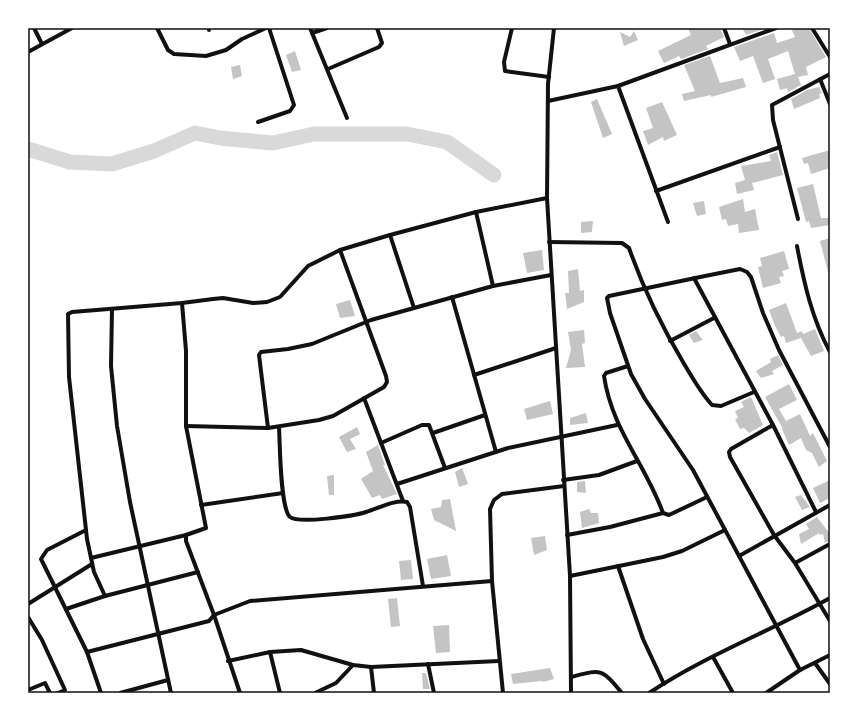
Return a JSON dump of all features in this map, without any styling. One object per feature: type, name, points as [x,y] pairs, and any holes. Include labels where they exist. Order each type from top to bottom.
[{"type":"street","points":[[34,28],[42,44]]},
{"type":"street","points":[[28,52],[72,28]]},
{"type":"street","points":[[157,28],[168,50],[174,54],[206,56],[226,50],[242,38],[268,28],[294,105],[290,111],[258,122]]},
{"type":"street","points":[[310,28],[347,118]]},
{"type":"street","points":[[312,33],[327,28]]},
{"type":"street","points":[[328,69],[379,47],[382,43],[378,29],[383,28]]},
{"type":"street","points":[[512,28],[504,62],[505,70],[549,77]]},
{"type":"street","points":[[554,28],[548,101],[547,198],[570,576],[571,693]]},
{"type":"street","points":[[724,28],[730,44]]},
{"type":"street","points":[[548,101],[618,86],[776,28]]},
{"type":"street","points":[[812,28],[830,57]]},
{"type":"street","points":[[798,219],[773,120],[772,105],[830,74]]},
{"type":"street","points":[[820,79],[830,104]]},
{"type":"street","points":[[618,86],[668,222]]},
{"type":"street","points":[[656,191],[780,147]]},
{"type":"street","points":[[105,596],[90,558],[86,530],[70,377],[68,315],[72,312],[223,298],[253,303],[267,302],[280,297],[308,266],[340,250],[476,212],[547,198]]},
{"type":"street","points":[[476,212],[493,286]]},
{"type":"street","points":[[390,235],[414,308]]},
{"type":"street","points":[[549,242],[622,243],[626,245],[629,248],[644,290],[670,340],[702,393],[712,405],[721,406],[754,392]]},
{"type":"street","points":[[797,246],[804,282],[815,318],[830,352]]},
{"type":"street","points":[[186,426],[268,428],[326,418],[384,388],[387,382],[340,250]]},
{"type":"street","points":[[800,670],[679,448],[645,399],[628,366],[606,302],[607,298],[740,269],[746,272],[751,277],[779,350],[830,447]]},
{"type":"street","points":[[268,428],[259,353],[312,344],[366,322],[452,297],[493,286],[551,275]]},
{"type":"street","points":[[694,278],[714,318],[773,425],[816,512]]},
{"type":"street","points":[[452,297],[496,452]]},
{"type":"street","points":[[90,558],[139,545],[186,535],[206,528],[186,426],[186,351],[182,303]]},
{"type":"street","points":[[112,309],[111,366],[114,405],[139,545],[171,693]]},
{"type":"street","points":[[670,340],[714,318]]},
{"type":"street","points":[[474,375],[556,348]]},
{"type":"street","points":[[628,366],[609,371],[604,376],[609,402],[618,425],[637,461],[649,479],[664,513]]},
{"type":"street","points":[[364,398],[403,501],[407,502],[410,507],[423,586]]},
{"type":"street","points":[[433,433],[485,415]]},
{"type":"street","points":[[382,443],[422,425],[429,425],[445,468]]},
{"type":"street","points":[[397,484],[496,452],[618,425]]},
{"type":"street","points":[[773,425],[731,449],[729,452],[732,462],[774,535],[796,563],[830,621]]},
{"type":"street","points":[[279,426],[283,493],[286,511],[293,519],[314,519],[362,514],[403,501]]},
{"type":"street","points":[[563,480],[599,475],[637,461]]},
{"type":"street","points":[[503,693],[492,581],[489,521],[490,509],[494,500],[502,494],[564,486]]},
{"type":"street","points":[[201,505],[283,493]]},
{"type":"street","points":[[567,535],[610,527],[664,513],[669,515],[707,497]]},
{"type":"street","points":[[739,556],[774,535],[830,505]]},
{"type":"street","points":[[86,530],[47,550],[41,559],[87,652],[101,693]]},
{"type":"street","points":[[570,576],[663,557],[682,551],[725,530]]},
{"type":"street","points":[[186,535],[186,540],[214,615],[228,661],[240,693]]},
{"type":"street","points":[[796,563],[830,544]]},
{"type":"street","points":[[28,604],[54,586],[92,564]]},
{"type":"street","points":[[618,566],[643,639],[664,684]]},
{"type":"street","points":[[66,609],[147,584],[198,572]]},
{"type":"street","points":[[87,652],[209,621],[214,615],[239,604],[263,599],[492,581]]},
{"type":"street","points":[[650,693],[713,657],[776,627],[830,598]]},
{"type":"street","points":[[28,617],[42,640],[65,690],[58,693]]},
{"type":"street","points":[[228,661],[270,652],[301,650],[353,665],[371,667],[499,661]]},
{"type":"street","points":[[270,652],[280,693]]},
{"type":"street","points":[[766,693],[800,670],[830,655]]},
{"type":"street","points":[[713,657],[733,693]]},
{"type":"street","points":[[816,663],[830,684]]},
{"type":"street","points":[[428,664],[434,693]]},
{"type":"street","points":[[316,693],[328,688],[353,665]]},
{"type":"street","points":[[371,667],[374,693]]},
{"type":"street","points":[[571,677],[599,671],[605,674],[622,693]]},
{"type":"street","points":[[120,693],[168,680]]},
{"type":"street","points":[[28,690],[45,683],[50,693]]},
{"type":"street","points":[[328,688],[330,693]]},
{"type":"building","points":[[688,28],[720,28],[724,37],[706,46],[708,49],[681,59],[679,56],[664,63],[658,51],[691,35]]},
{"type":"building","points":[[742,28],[766,28],[746,35]]},
{"type":"building","points":[[791,28],[809,28],[826,57],[806,67],[808,75],[798,77],[801,85],[788,92],[787,88],[780,90],[777,79],[795,74],[788,51],[768,59],[775,79],[763,83],[753,56],[740,61],[734,47],[774,33],[777,43],[795,37]]},
{"type":"building","points":[[634,31],[638,40],[624,46],[620,32],[630,37]]},
{"type":"building","points":[[295,51],[301,70],[292,72],[286,55]]},
{"type":"building","points":[[710,56],[720,83],[743,78],[746,87],[711,97],[711,95],[684,101],[682,94],[695,91],[684,65]]},
{"type":"building","points":[[240,65],[242,76],[233,79],[231,67]]},
{"type":"building","points":[[819,87],[822,93],[819,94],[820,98],[794,109],[791,99],[807,90]]},
{"type":"building","points":[[597,99],[612,134],[603,138],[591,102]]},
{"type":"building","points":[[662,102],[677,135],[664,141],[663,137],[648,145],[643,131],[653,128],[646,108]]},
{"type":"building","points":[[830,150],[830,161],[828,161],[830,168],[811,174],[808,163],[804,164],[802,158]]},
{"type":"building","points":[[777,152],[783,175],[752,183],[754,190],[737,194],[735,183],[745,180],[741,166],[771,161],[769,155]]},
{"type":"building","points":[[813,184],[821,218],[830,218],[830,225],[811,228],[809,221],[806,222],[797,188]]},
{"type":"building","points":[[743,199],[745,212],[755,209],[759,230],[739,233],[738,224],[728,226],[726,219],[722,220],[719,207]]},
{"type":"building","points":[[704,201],[706,214],[697,216],[693,203]]},
{"type":"building","points":[[593,221],[592,232],[581,233],[581,222]]},
{"type":"building","points":[[830,238],[830,272],[828,272],[820,241]]},
{"type":"building","points":[[542,250],[544,270],[527,273],[523,253]]},
{"type":"building","points":[[784,251],[789,269],[782,271],[784,276],[779,277],[781,283],[763,288],[758,267],[762,266],[760,258]]},
{"type":"building","points":[[578,269],[580,291],[584,290],[584,302],[567,309],[565,293],[569,293],[568,271]]},
{"type":"building","points":[[350,300],[355,316],[340,318],[336,304]]},
{"type":"building","points":[[786,303],[797,333],[802,331],[803,334],[815,329],[824,351],[811,356],[801,338],[786,343],[784,336],[781,337],[769,310]]},
{"type":"building","points":[[584,330],[585,343],[582,344],[585,367],[566,368],[571,350],[568,332]]},
{"type":"building","points":[[696,331],[703,340],[694,343],[689,335]]},
{"type":"building","points":[[778,355],[783,365],[772,371],[774,374],[761,378],[756,371],[771,362],[770,359]]},
{"type":"building","points":[[789,384],[797,400],[779,409],[786,421],[800,414],[810,436],[813,433],[827,461],[819,467],[812,453],[806,450],[801,438],[789,445],[783,429],[765,397]]},
{"type":"building","points":[[751,397],[763,425],[749,433],[744,428],[740,429],[735,419],[738,418],[735,411],[744,407],[741,402]]},
{"type":"building","points":[[550,401],[553,414],[527,420],[524,409]]},
{"type":"building","points":[[586,413],[588,423],[570,425],[570,418]]},
{"type":"building","points":[[357,427],[360,434],[350,439],[356,449],[347,452],[339,437]]},
{"type":"building","points":[[378,445],[385,465],[383,465],[397,494],[382,499],[380,495],[372,498],[361,479],[373,471],[366,452]]},
{"type":"building","points":[[462,468],[468,484],[459,487],[455,472]]},
{"type":"building","points":[[334,475],[334,495],[329,495],[327,476]]},
{"type":"building","points":[[830,480],[830,498],[820,503],[813,488]]},
{"type":"building","points":[[585,481],[586,493],[577,492],[577,482]]},
{"type":"building","points":[[801,495],[810,507],[802,510],[795,497]]},
{"type":"building","points":[[450,499],[456,531],[434,520],[431,509],[441,507],[442,500]]},
{"type":"building","points":[[589,509],[591,513],[598,513],[599,523],[582,528],[580,512]]},
{"type":"building","points":[[817,517],[830,534],[830,541],[825,543],[823,534],[820,535],[819,533],[801,544],[799,534],[809,529],[806,524]]},
{"type":"building","points":[[545,536],[547,550],[534,555],[531,538]]},
{"type":"building","points":[[447,555],[451,576],[431,579],[427,559]]},
{"type":"building","points":[[411,560],[413,579],[401,580],[399,561]]},
{"type":"building","points":[[397,598],[400,626],[391,627],[388,599]]},
{"type":"building","points":[[449,625],[450,652],[436,653],[433,626]]},
{"type":"building","points":[[550,668],[554,679],[543,682],[513,684],[511,674]]},
{"type":"building","points":[[422,673],[426,673],[430,689],[423,689]]},
{"type":"waterway","points":[[28,149],[70,162],[112,164],[154,151],[195,133],[220,138],[273,143],[314,134],[407,134],[447,142],[494,175]]}]
